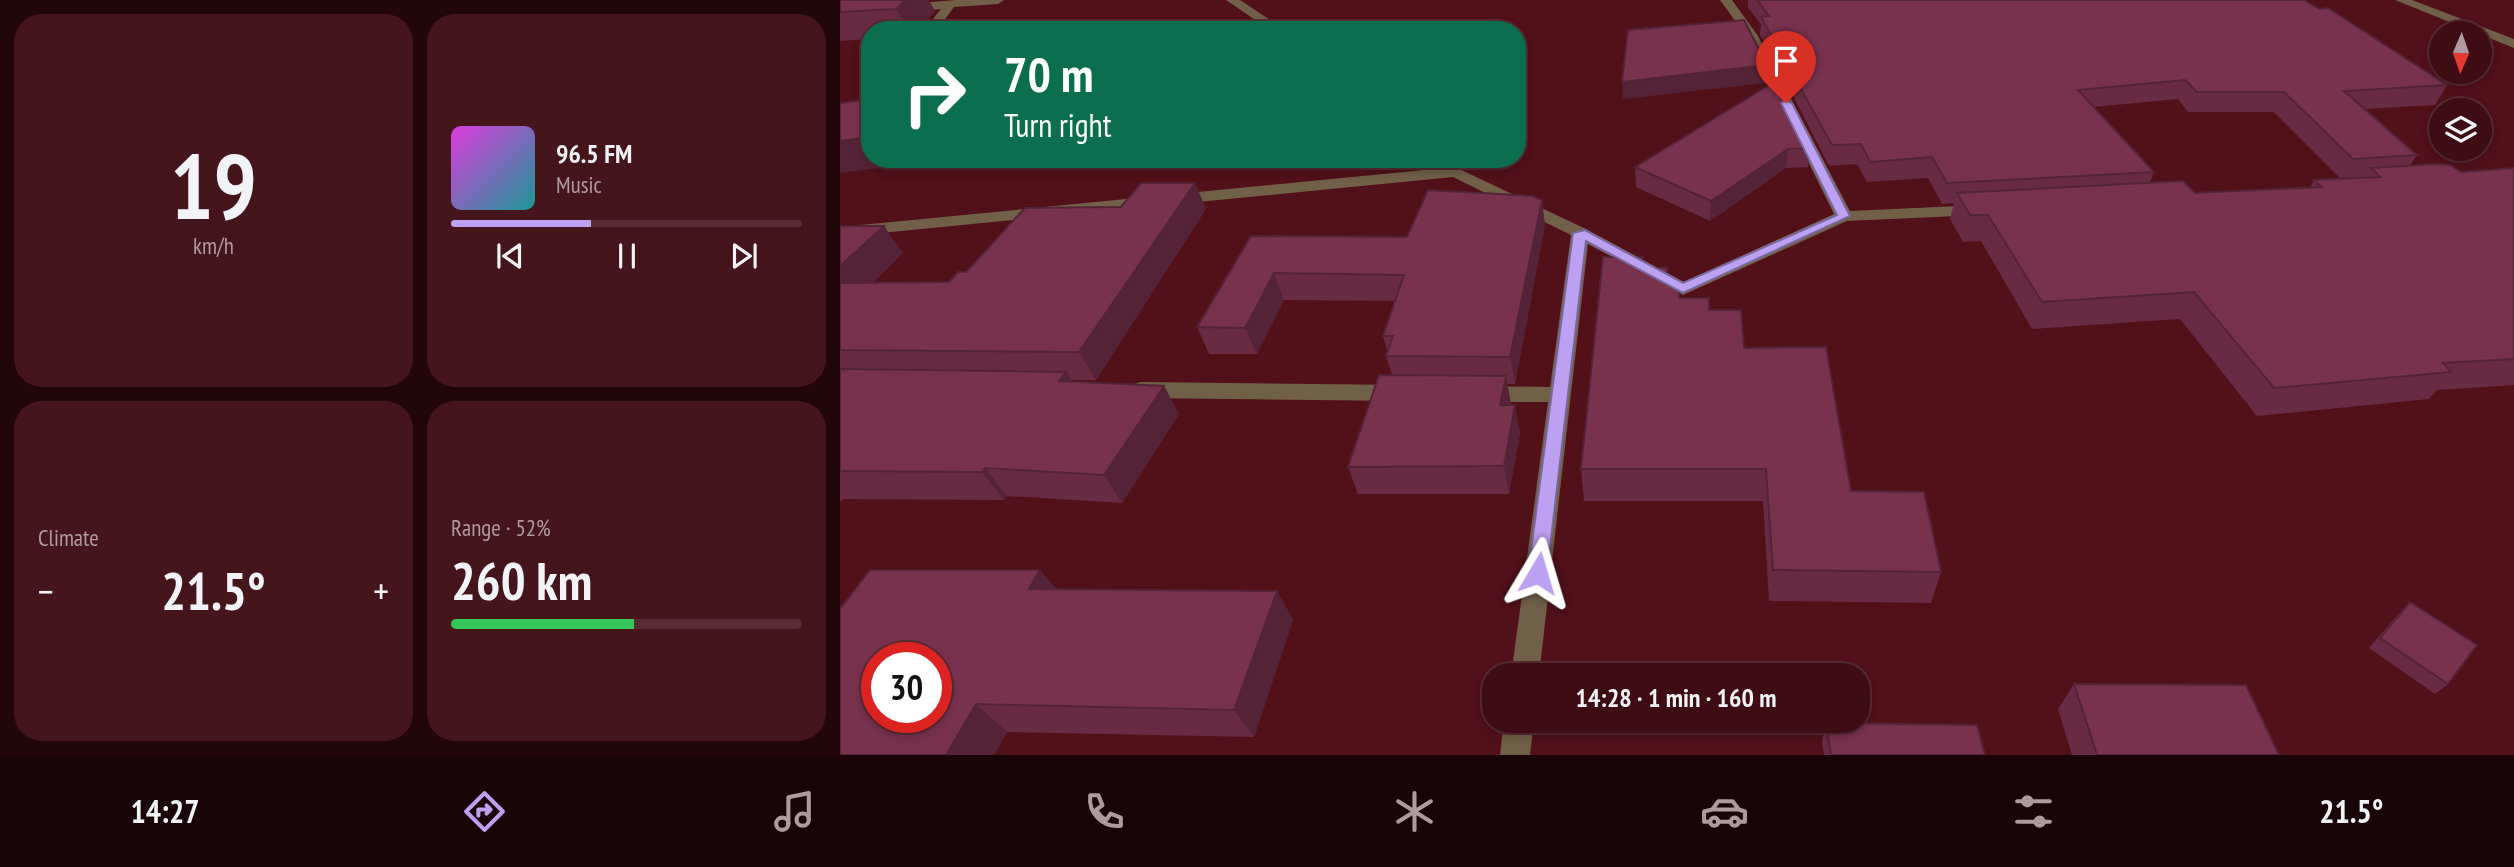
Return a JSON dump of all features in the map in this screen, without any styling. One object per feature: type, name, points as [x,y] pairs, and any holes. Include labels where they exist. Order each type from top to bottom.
[{"type":"street","points":[[895,9],[998,0]]},
{"type":"street","points":[[1232,0],[1265,21]]},
{"type":"street","points":[[1726,0],[1752,36],[1844,216]]},
{"type":"street","points":[[2402,0],[2514,44]]},
{"type":"street","points":[[937,21],[950,5]]},
{"type":"street","points":[[1450,168],[1580,233],[1683,289],[1844,216],[2004,208]]},
{"type":"street","points":[[840,232],[1455,172]]},
{"type":"street","points":[[1527,663],[1580,233]]},
{"type":"street","points":[[1117,390],[1422,393]]},
{"type":"street","points":[[1463,394],[1560,395]]},
{"type":"street","points":[[1515,755],[1518,733]]},
{"type":"building","points":[[840,0],[905,0],[896,9],[840,12]]},
{"type":"building","points":[[1757,0],[2304,0],[2320,9],[2328,8],[2429,73],[2429,84],[2447,85],[2344,91],[2417,155],[2353,159],[2284,92],[2197,92],[2185,80],[2078,90],[2154,172],[1947,183],[1932,157],[1870,162],[1861,144],[1832,145],[1791,71],[1812,59],[1786,62],[1761,17],[1769,16]]},
{"type":"building","points":[[1744,20],[1767,65],[1622,82],[1628,30]]},
{"type":"building","points":[[1776,81],[1810,148],[1788,149],[1711,201],[1635,167]]},
{"type":"building","points":[[861,100],[861,138],[840,141],[840,103]]},
{"type":"building","points":[[2451,165],[2461,172],[2514,168],[2514,359],[2443,363],[2451,372],[2274,388],[2194,292],[2042,302],[1988,215],[1970,215],[1957,193],[2183,181],[2195,193],[2322,187],[2314,180],[2380,177],[2371,168]]},
{"type":"building","points":[[1141,183],[1195,183],[1079,352],[840,350],[840,283],[949,282],[958,272],[966,272],[1025,208],[1121,207]]},
{"type":"building","points":[[1428,190],[1533,196],[1542,200],[1510,357],[1386,356],[1393,336],[1383,336],[1404,275],[1274,273],[1245,328],[1197,327],[1251,236],[1407,237]]},
{"type":"building","points":[[840,226],[884,226],[840,266]]},
{"type":"building","points":[[1603,257],[1643,257],[1642,268],[1667,268],[1667,281],[1680,281],[1679,298],[1709,298],[1709,310],[1741,310],[1744,348],[1826,347],[1851,491],[1924,492],[1941,572],[1773,570],[1766,469],[1581,469]]},
{"type":"building","points":[[840,369],[1066,372],[1059,381],[1164,386],[1104,475],[985,468],[982,472],[840,471]]},
{"type":"building","points":[[1379,375],[1506,376],[1500,405],[1515,405],[1504,466],[1348,467]]},
{"type":"building","points":[[870,570],[1040,570],[1029,589],[1277,591],[1234,710],[976,704],[946,755],[840,755],[840,609]]},
{"type":"building","points":[[2410,602],[2477,645],[2448,684],[2380,638]]},
{"type":"building","points":[[2074,684],[2246,685],[2279,755],[2097,755]]},
{"type":"building","points":[[1870,724],[1977,725],[1985,755],[1831,755],[1828,733],[1870,733]]},
{"type":"route","points":[[1538,573],[1580,233],[1683,289],[1844,216],[1786,103]]}]
